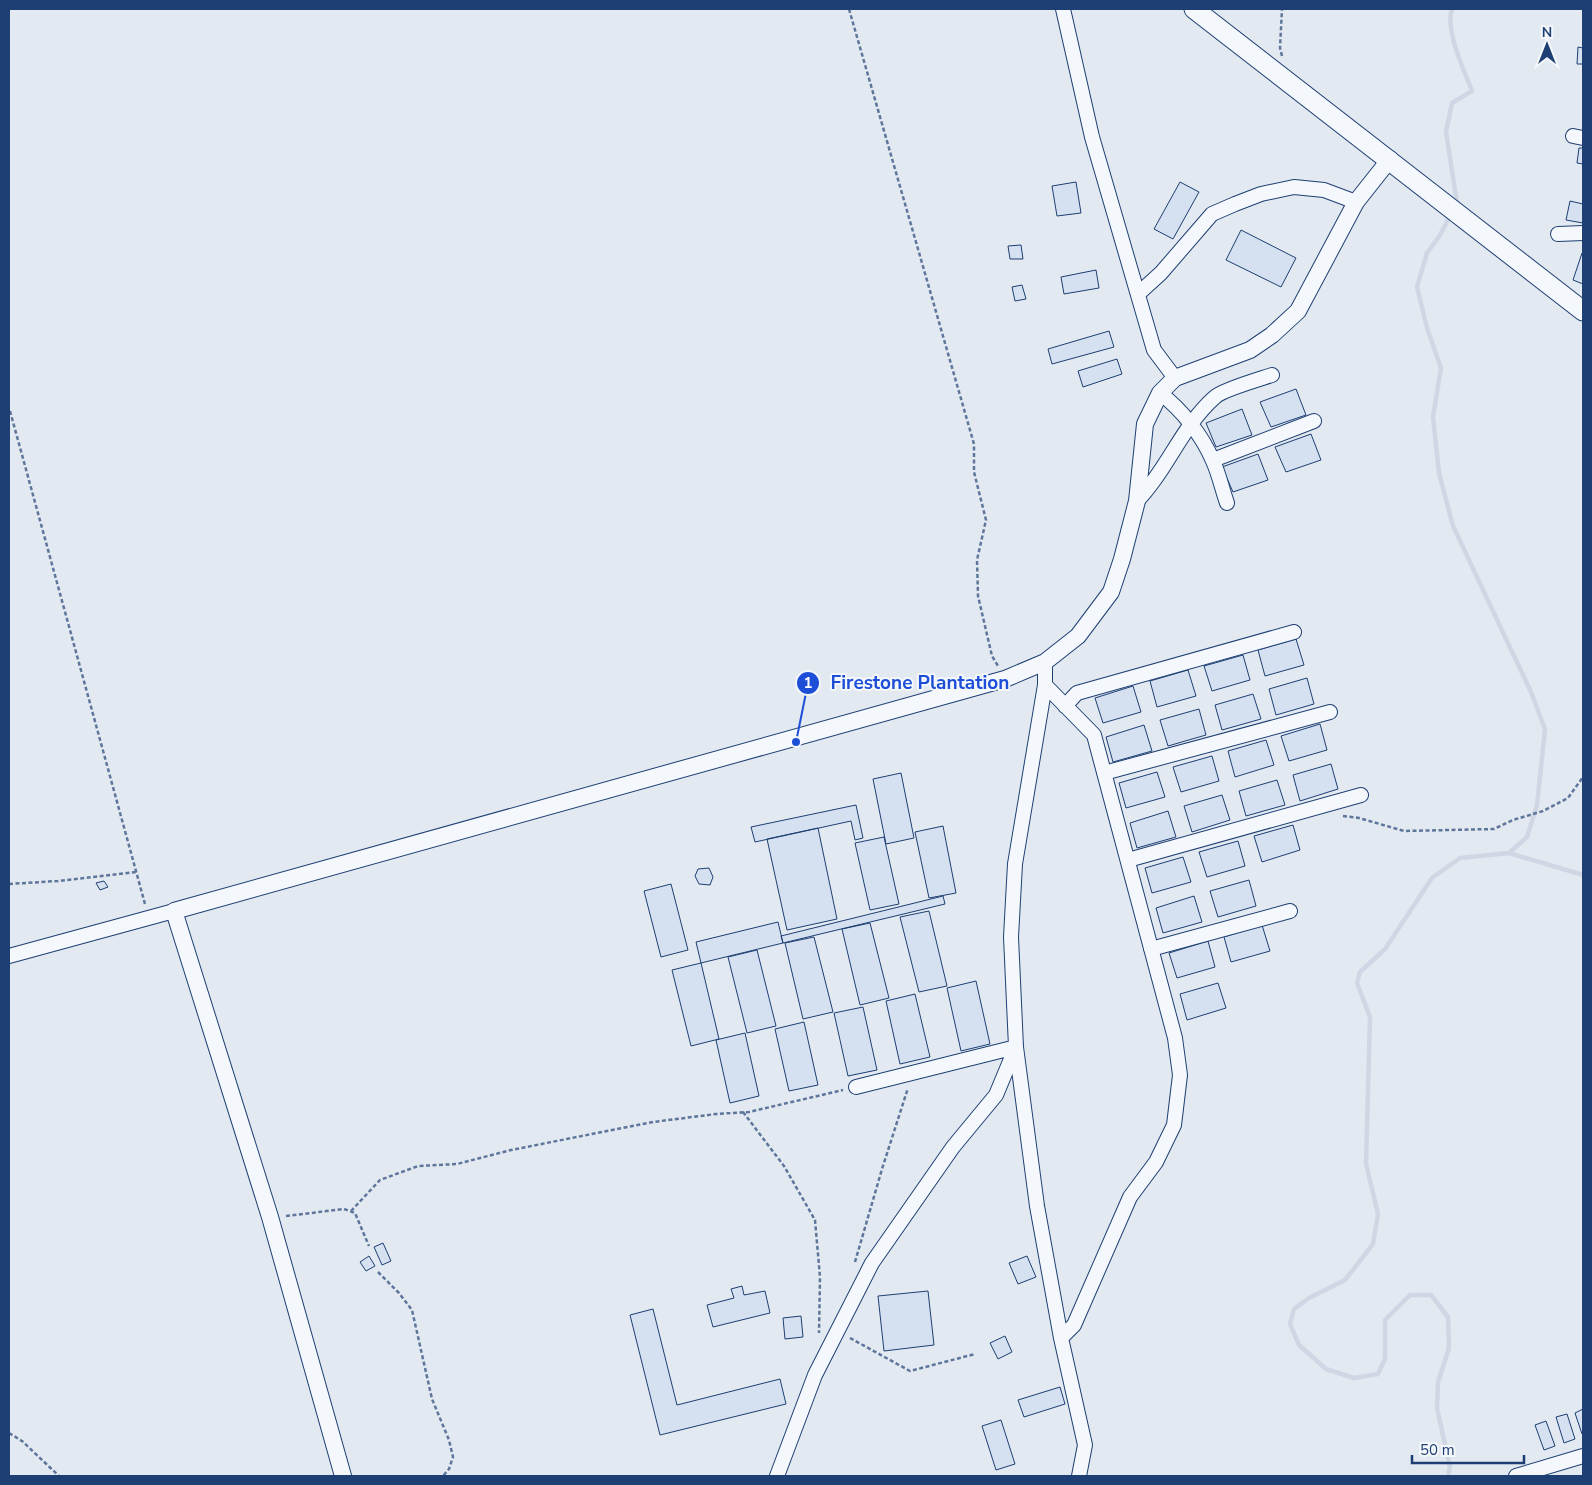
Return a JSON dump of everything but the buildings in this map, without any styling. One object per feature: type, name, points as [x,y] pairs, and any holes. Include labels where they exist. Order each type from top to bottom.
[{"type":"main road","points":[[1194,9],[1390,159],[1583,311]]},
{"type":"street","points":[[1063,9],[1092,137],[1154,350],[1175,378]]},
{"type":"street","points":[[9,956],[1005,679],[1045,662],[1078,636],[1110,592],[1122,559],[1137,501],[1145,424],[1160,393],[1175,378],[1250,350],[1272,335],[1298,311],[1356,202],[1390,159]]},
{"type":"street","points":[[1138,294],[1161,273],[1212,214],[1235,204],[1261,194],[1294,187],[1324,190],[1356,202]]},
{"type":"street","points":[[1558,234],[1583,233]]},
{"type":"street","points":[[1137,501],[1148,490],[1191,424],[1216,396],[1272,375]]},
{"type":"street","points":[[1160,393],[1172,402],[1191,424],[1213,460],[1227,503]]},
{"type":"street","points":[[1213,460],[1314,421]]},
{"type":"street","points":[[1065,706],[1078,693],[1294,632]]},
{"type":"street","points":[[1045,662],[1045,685],[1015,864],[1011,937],[1016,1047],[1037,1206],[1061,1338],[1085,1444],[1079,1476]]},
{"type":"street","points":[[1045,685],[1094,735],[1175,1038],[1180,1075],[1174,1125],[1156,1162],[1130,1197],[1074,1325],[1061,1338]]},
{"type":"street","points":[[1104,773],[1330,712]]},
{"type":"street","points":[[1128,860],[1361,794]]},
{"type":"street","points":[[174,911],[270,1218],[343,1476]]},
{"type":"street","points":[[1151,949],[1290,911]]},
{"type":"street","points":[[856,1087],[1016,1047]]},
{"type":"street","points":[[777,1476],[815,1375],[872,1263],[953,1147],[996,1096],[1016,1047]]},
{"type":"street","points":[[1516,1476],[1547,1472],[1583,1456]]},
{"type":"path","points":[[849,9],[974,444],[974,472],[986,520],[977,560],[978,596],[992,656],[1005,679]]},
{"type":"path","points":[[1282,9],[1280,48],[1282,56]]},
{"type":"path","points":[[10,411],[149,917]]},
{"type":"path","points":[[1342,816],[1359,818],[1404,831],[1494,829],[1513,820],[1543,811],[1568,798],[1583,778]]},
{"type":"path","points":[[9,884],[58,881],[136,872]]},
{"type":"path","points":[[351,1212],[380,1180],[418,1166],[457,1164],[511,1150],[653,1122],[743,1112],[856,1087]]},
{"type":"path","points":[[743,1112],[784,1166],[815,1220],[820,1277],[819,1337]]},
{"type":"path","points":[[270,1218],[344,1210],[355,1213],[369,1246]]},
{"type":"path","points":[[378,1272],[399,1293],[412,1310],[432,1399],[449,1440],[453,1457],[449,1469],[443,1476]]},
{"type":"path","points":[[9,1433],[22,1441],[59,1476]]},
{"type":"shaded area","points":[[9,9],[1583,9],[1583,1476],[9,1476]]},
{"type":"waterway","points":[[1452,9],[1451,28],[1453,39],[1472,91],[1452,103],[1446,132],[1456,205]]},
{"type":"waterway","points":[[1451,214],[1440,235],[1427,253],[1417,287],[1427,328],[1441,368],[1433,417],[1439,473],[1453,526],[1531,692],[1545,729],[1537,805],[1527,837],[1509,853]]},
{"type":"waterway","points":[[1448,1476],[1450,1467],[1437,1408],[1438,1382],[1449,1348],[1448,1317],[1431,1295],[1410,1295],[1385,1320],[1385,1359],[1378,1374],[1354,1378],[1326,1369],[1299,1345],[1290,1324],[1294,1309],[1309,1298],[1345,1280],[1373,1244],[1378,1214],[1366,1164],[1370,1017],[1357,983],[1360,972],[1385,949],[1432,878],[1460,858],[1509,853],[1583,875]]},
{"type":"place","name":"Firestone Plantation","points":[[796,742]]}]
